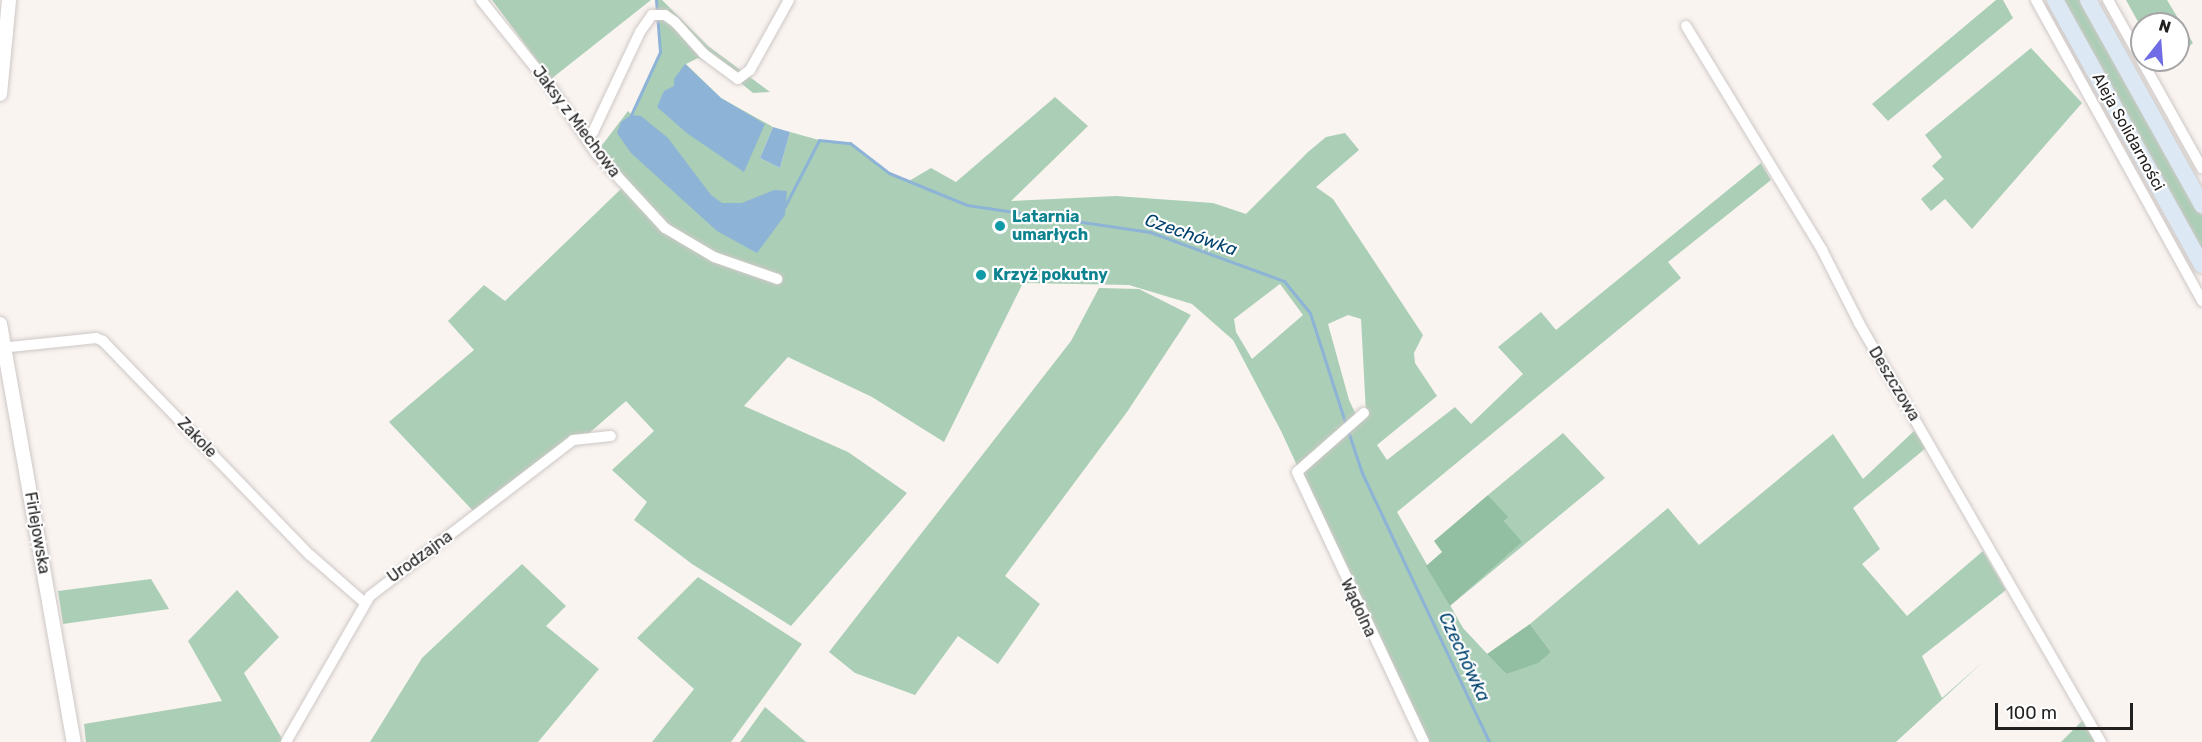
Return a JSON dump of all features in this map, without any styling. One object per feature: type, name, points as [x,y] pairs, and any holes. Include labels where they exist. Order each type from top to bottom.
[{"type":"main road","name":"Aleja Solidarności","points":[[2055,0],[2202,265]]},
{"type":"main road","name":"Aleja Solidarności","points":[[2088,0],[2202,205]]},
{"type":"street","points":[[0,94],[9,0]]},
{"type":"street","name":"Jaksy z Miechowa","points":[[481,0],[627,190],[665,228],[714,257],[777,279]]},
{"type":"street","points":[[586,137],[593,132],[647,18],[665,15],[704,54],[738,79],[750,70],[789,0]]},
{"type":"street","points":[[2036,0],[2202,300]]},
{"type":"street","points":[[2108,0],[2202,168]]},
{"type":"street","name":"Deszczowa","points":[[1686,26],[1822,250],[1858,323],[2101,742]]},
{"type":"street","name":"Firlejowska","points":[[0,324],[2,348],[74,742]]},
{"type":"street","name":"Zakole","points":[[2,348],[96,338],[104,341],[303,548],[365,603]]},
{"type":"street","name":"Wądolna","points":[[1364,413],[1296,472],[1424,742]]},
{"type":"street","name":"Urodzajna","points":[[286,742],[365,603],[397,572],[573,440],[610,436]]},
{"type":"green space","points":[[492,0],[651,0],[551,79]]},
{"type":"green space","points":[[656,0],[662,0],[708,46],[770,92],[753,93],[726,71],[698,58],[686,64],[721,98],[773,127],[760,158],[780,168],[790,132],[819,140],[850,143],[889,173],[909,181],[931,168],[956,182],[1055,97],[1088,126],[1011,201],[1116,196],[1213,203],[1246,214],[1326,137],[1345,133],[1359,150],[1316,187],[1333,199],[1423,335],[1414,353],[1415,363],[1437,396],[1377,445],[1387,460],[1455,407],[1471,424],[1523,374],[1498,347],[1541,312],[1556,330],[1761,163],[1771,180],[1668,262],[1681,278],[1397,512],[1463,628],[1506,674],[1551,652],[1530,624],[1668,508],[1699,545],[1833,434],[1863,479],[1914,431],[1926,448],[1853,508],[1880,549],[1862,564],[1907,616],[1983,551],[2006,590],[1922,656],[1942,698],[1985,660],[1896,742],[1426,742],[1281,431],[1233,340],[1192,304],[1129,285],[1023,283],[944,442],[872,397],[788,357],[744,406],[848,452],[907,493],[791,626],[692,564],[634,520],[647,502],[612,470],[654,431],[626,401],[579,442],[477,515],[389,422],[474,350],[448,321],[484,285],[505,301],[624,186],[596,153],[628,111],[633,116],[660,52]],"holes":[[[1280,284],[1303,315],[1252,359],[1236,332],[1234,319]],[[1348,315],[1361,319],[1366,413],[1359,421],[1349,400],[1328,324]]]},
{"type":"green space","points":[[1996,0],[2003,0],[2013,18],[1888,121],[1872,104]]},
{"type":"green space","points":[[2061,0],[2082,0],[2202,215],[2202,254]]},
{"type":"green space","points":[[2126,0],[2167,0],[2174,12],[2133,12]]},
{"type":"green space","points":[[2031,48],[2082,103],[1972,229],[1945,199],[1931,211],[1921,199],[1944,179],[1932,166],[1942,157],[1925,135]]},
{"type":"green space","points":[[1099,288],[1139,289],[1191,315],[1127,412],[1005,576],[1040,604],[998,664],[958,636],[915,695],[855,673],[829,652],[1071,341]]},
{"type":"green space","points":[[1563,433],[1605,478],[1451,605],[1521,542],[1504,521],[1507,517],[1488,495]]},
{"type":"green space","points":[[1488,495],[1508,517],[1504,521],[1522,542],[1450,606],[1426,566],[1442,552],[1434,541]]},
{"type":"green space","points":[[522,564],[566,606],[546,626],[599,669],[538,742],[370,742],[422,658]]},
{"type":"green space","points":[[698,577],[802,644],[731,742],[652,742],[694,689],[637,638]]},
{"type":"green space","points":[[151,579],[169,609],[63,624],[58,591]]},
{"type":"green space","points":[[237,590],[279,637],[244,673],[284,742],[86,742],[84,724],[222,701],[188,641]]},
{"type":"green space","points":[[1530,624],[1551,652],[1538,663],[1506,674],[1487,654]]},
{"type":"green space","points":[[765,707],[806,742],[740,742]]},
{"type":"green space","points":[[2083,720],[2095,742],[2061,742]]},
{"type":"water","points":[[685,64],[721,98],[765,124],[744,172],[688,134],[657,107],[664,91],[674,86],[674,79]]},
{"type":"water","points":[[631,115],[641,116],[668,138],[711,195],[722,203],[742,203],[774,190],[787,191],[785,215],[757,253],[717,231],[631,153],[617,133],[621,122]]},
{"type":"water","points":[[773,127],[790,132],[780,168],[760,158]]},
{"type":"waterway","name":"Czechówka","points":[[631,115],[660,52],[656,0]]},
{"type":"waterway","name":"Czechówka","points":[[785,206],[819,140],[850,143],[889,173],[967,205],[1150,232],[1284,281],[1310,313],[1346,425]]},
{"type":"waterway","name":"Czechówka","points":[[1348,431],[1362,473],[1489,742]]},
{"type":"place","name":"Latarnia umarłych","points":[[1000,226]]},
{"type":"place","name":"Krzyż pokutny","points":[[981,275]]}]
